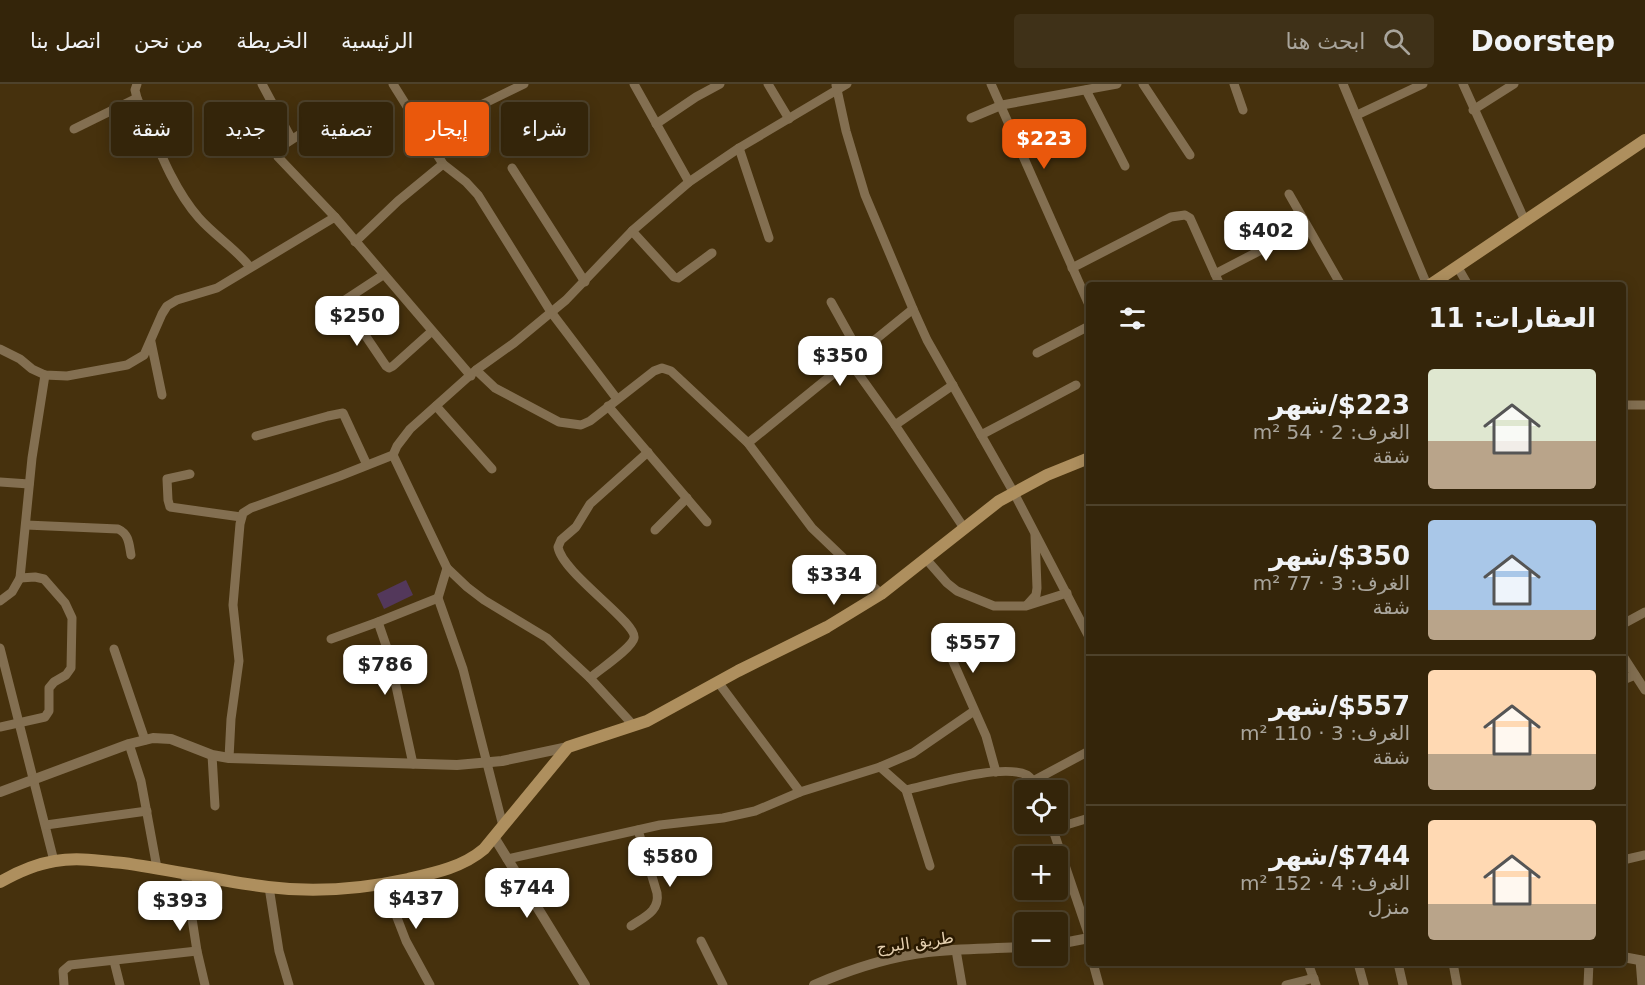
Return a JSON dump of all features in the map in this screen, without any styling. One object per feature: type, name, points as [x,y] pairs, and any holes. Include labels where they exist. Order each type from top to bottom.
[{"type":"main road","points":[[1433,282],[1645,140]]},
{"type":"main road","points":[[0,882],[54,861],[99,860],[269,887],[331,889],[384,884],[460,864],[473,858],[494,837],[568,747],[656,717],[718,682],[827,627],[881,594],[999,501],[1047,475],[1086,459]]},
{"type":"street","points":[[137,84],[135,90],[137,98],[177,185],[201,220],[238,252],[250,267]]},
{"type":"street","points":[[262,84],[291,138]]},
{"type":"street","points":[[393,84],[405,103]]},
{"type":"street","points":[[487,102],[524,84]]},
{"type":"street","points":[[634,84],[689,182]]},
{"type":"street","points":[[768,84],[789,119]]},
{"type":"street","points":[[991,84],[1086,298]]},
{"type":"street","points":[[970,118],[1002,105],[1118,84]]},
{"type":"street","points":[[1143,84],[1190,155]]},
{"type":"street","points":[[1234,84],[1243,110]]},
{"type":"street","points":[[1343,84],[1427,282]]},
{"type":"street","points":[[1357,115],[1423,84]]},
{"type":"street","points":[[1463,84],[1525,221]]},
{"type":"street","points":[[1473,110],[1514,84]]},
{"type":"street","points":[[656,124],[715,85]]},
{"type":"street","points":[[229,758],[231,719],[239,661],[233,598],[241,516],[246,510],[393,455],[410,429],[473,373],[551,312],[585,282],[632,231],[689,182],[739,148],[840,86],[846,131],[865,195],[913,309],[927,340],[1014,493],[1086,631]]},
{"type":"street","points":[[1086,90],[1125,166]]},
{"type":"street","points":[[74,129],[137,98]]},
{"type":"street","points":[[299,133],[276,150],[276,153],[335,217],[432,332],[473,373],[495,388],[559,422],[581,425],[590,421],[654,371],[662,368],[671,371],[748,443],[812,528],[881,594]]},
{"type":"street","points":[[739,148],[769,238]]},
{"type":"street","points":[[438,156],[443,164],[478,195],[551,312],[617,399]]},
{"type":"street","points":[[355,242],[398,201],[443,164]]},
{"type":"street","points":[[512,168],[585,282]]},
{"type":"street","points":[[1288,194],[1339,282]]},
{"type":"street","points":[[1072,268],[1171,217],[1185,215],[1190,219],[1219,282]]},
{"type":"street","points":[[0,349],[45,375],[67,376],[127,366],[144,355],[167,306],[177,300],[217,288],[335,217]]},
{"type":"street","points":[[632,231],[674,277],[678,278],[712,253]]},
{"type":"street","points":[[1215,274],[1263,249],[1310,232]]},
{"type":"street","points":[[1457,266],[1466,282]]},
{"type":"street","points":[[383,275],[345,300],[344,303],[386,366],[389,368],[393,366],[432,332]]},
{"type":"street","points":[[831,302],[860,354]]},
{"type":"street","points":[[748,443],[913,309]]},
{"type":"street","points":[[1037,353],[1086,328]]},
{"type":"street","points":[[151,342],[162,395]]},
{"type":"street","points":[[850,362],[964,528]]},
{"type":"street","points":[[0,601],[12,592],[20,578],[29,484],[45,375]]},
{"type":"street","points":[[895,425],[953,385]]},
{"type":"street","points":[[981,435],[1076,385]]},
{"type":"street","points":[[1626,405],[1645,405]]},
{"type":"street","points":[[436,406],[492,469]]},
{"type":"street","points":[[608,406],[707,522]]},
{"type":"street","points":[[256,436],[343,413],[367,465]]},
{"type":"street","points":[[590,678],[625,649],[634,640],[635,635],[630,626],[566,563],[558,547],[561,540],[576,527],[590,504],[648,452]]},
{"type":"street","points":[[393,455],[447,567],[484,600],[547,638],[590,678],[634,726]]},
{"type":"street","points":[[190,474],[167,479],[170,507],[241,516]]},
{"type":"street","points":[[0,482],[29,484]]},
{"type":"street","points":[[654,530],[687,498]]},
{"type":"street","points":[[26,525],[118,529],[124,532],[128,539],[131,555]]},
{"type":"street","points":[[1026,606],[1036,596],[1037,588],[1035,532]]},
{"type":"street","points":[[926,559],[957,591],[994,606],[1026,606],[1067,593]]},
{"type":"street","points":[[447,567],[438,598],[463,669],[503,826]]},
{"type":"street","points":[[0,727],[40,719],[48,714],[49,688],[66,675],[71,668],[73,626],[70,611],[40,577],[20,578]]},
{"type":"street","points":[[331,639],[438,598]]},
{"type":"street","points":[[1626,622],[1645,612]]},
{"type":"street","points":[[378,622],[396,684],[413,764]]},
{"type":"street","points":[[0,648],[54,861]]},
{"type":"street","points":[[947,648],[986,736],[996,772]]},
{"type":"street","points":[[114,649],[145,740]]},
{"type":"street","points":[[1626,661],[1644,687]]},
{"type":"street","points":[[1626,679],[1635,675]]},
{"type":"street","points":[[718,682],[800,792]]},
{"type":"street","points":[[507,859],[671,823],[734,816],[770,805],[800,792],[880,767],[917,751],[974,711]]},
{"type":"street","points":[[0,792],[145,740],[171,739],[212,755],[229,758],[413,764],[488,763],[568,747]]},
{"type":"street","points":[[129,744],[141,781],[157,868]]},
{"type":"street","points":[[906,790],[996,772],[1023,774],[1033,780],[1086,753]]},
{"type":"street","points":[[212,755],[215,806]]},
{"type":"street","points":[[880,767],[906,790],[930,866]]},
{"type":"street","points":[[46,825],[147,810]]},
{"type":"street","points":[[1068,823],[1086,819]]},
{"type":"street","points":[[631,926],[651,912],[658,903],[638,830]]},
{"type":"street","points":[[1055,834],[1086,928]]},
{"type":"street","points":[[494,837],[585,985]]},
{"type":"street","points":[[1626,859],[1645,855]]},
{"type":"street","points":[[184,873],[197,951],[206,985]]},
{"type":"street","points":[[384,884],[406,941],[430,985]]},
{"type":"street","points":[[269,887],[279,951],[289,985]]},
{"type":"street","points":[[1068,942],[1086,938]]},
{"type":"street","points":[[701,941],[723,985]]},
{"type":"street","name":"طريق البرج","points":[[814,985],[851,969],[919,953],[1014,947]]},
{"type":"street","points":[[956,950],[962,985]]},
{"type":"street","points":[[64,985],[63,971],[70,965],[197,951]]},
{"type":"street","points":[[1626,957],[1642,960],[1642,985]]},
{"type":"street","points":[[114,961],[120,985]]},
{"type":"street","points":[[1094,966],[1099,985]]},
{"type":"street","points":[[1286,985],[1315,981],[1309,966]]},
{"type":"street","points":[[1359,966],[1364,985]]},
{"type":"street","points":[[1399,966],[1402,985]]},
{"type":"street","points":[[1454,966],[1460,984]]},
{"type":"street","points":[[1588,985],[1589,966]]},
{"type":"shaded area","points":[[406,580],[413,595],[384,609],[377,594]]}]
